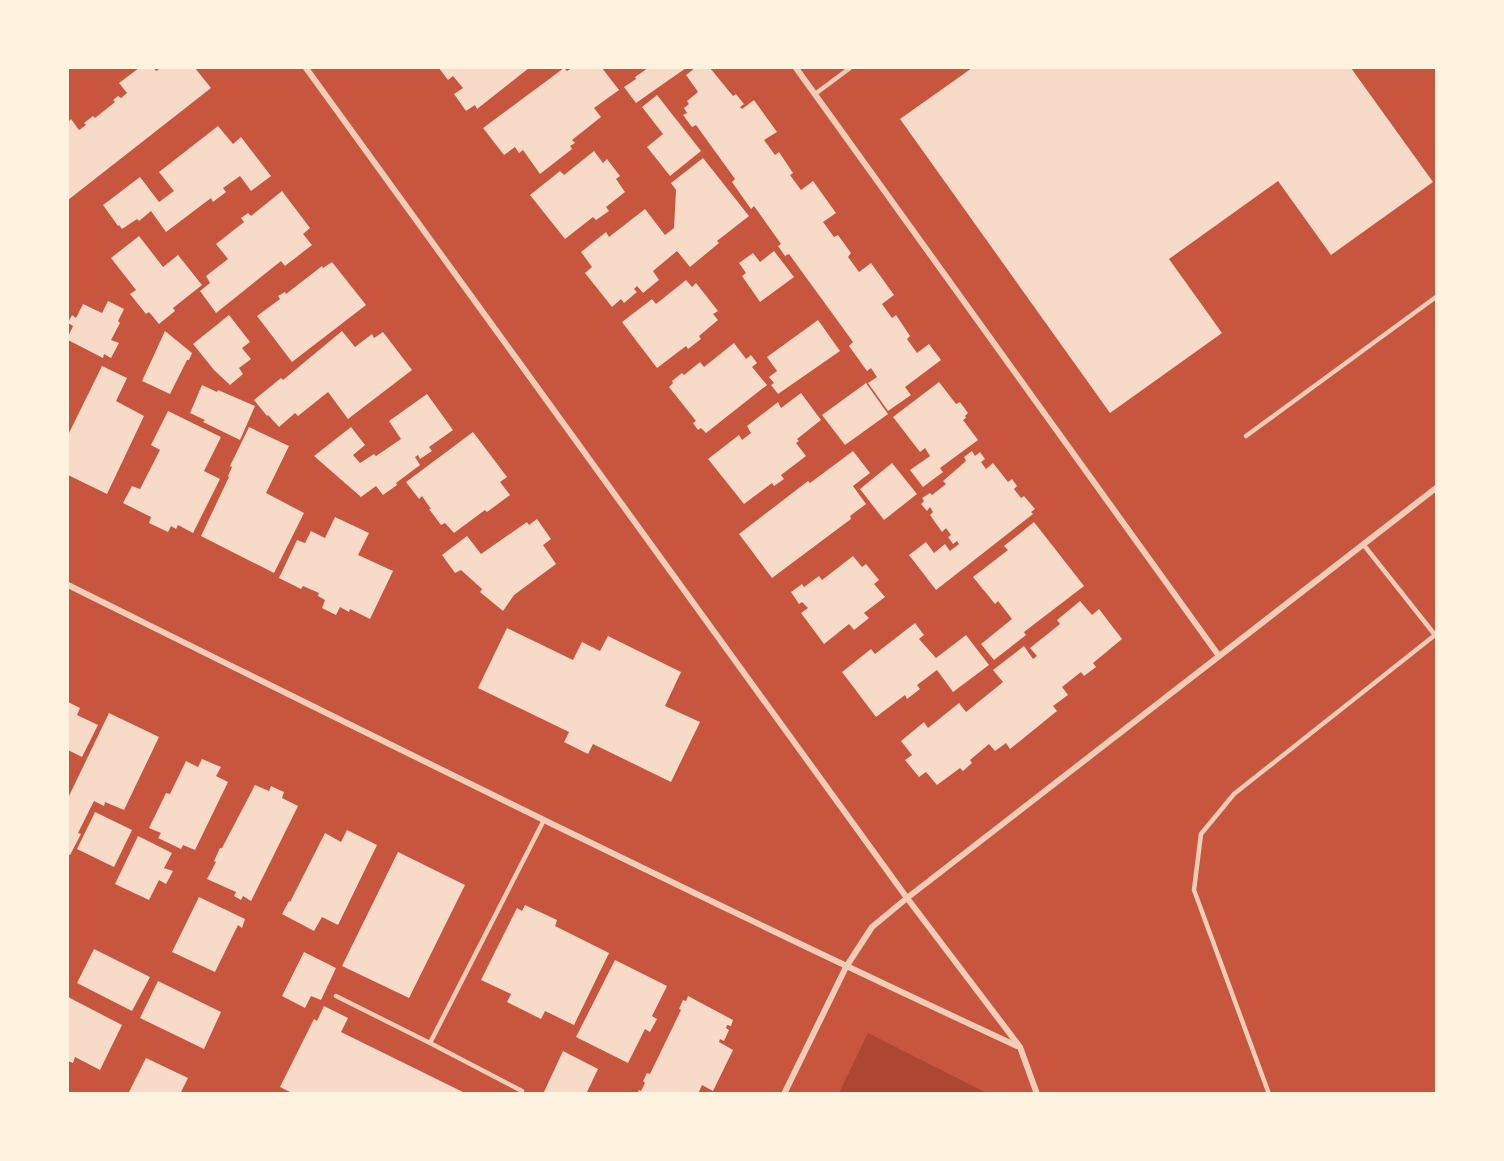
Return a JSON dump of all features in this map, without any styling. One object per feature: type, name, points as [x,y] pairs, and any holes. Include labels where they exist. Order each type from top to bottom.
[{"type":"street","points":[[306,68],[907,898],[1020,1047],[1037,1094]]},
{"type":"street","points":[[796,68],[1219,656]]},
{"type":"street","points":[[784,1094],[846,967],[872,927],[1437,488]]},
{"type":"street","points":[[68,585],[846,967],[1020,1047]]},
{"type":"lane","points":[[815,94],[850,68]]},
{"type":"lane","points":[[1246,436],[1437,297]]},
{"type":"lane","points":[[1269,1094],[1194,890],[1201,834],[1234,794],[1436,634],[1363,544]]},
{"type":"lane","points":[[430,1043],[544,820]]},
{"type":"lane","points":[[336,996],[522,1091]]},
{"type":"shaded area","points":[[868,1033],[985,1092],[985,1093],[839,1093]]},
{"type":"building","points":[[139,68],[154,68],[156,71],[161,68],[195,68],[211,88],[68,200],[68,122],[71,119],[79,130],[86,125],[84,123],[93,116],[95,118],[115,102],[113,100],[118,96],[121,98],[127,93],[119,83]]},
{"type":"building","points":[[439,68],[529,68],[477,109],[475,105],[466,111],[454,94],[463,88],[453,76],[448,80]]},
{"type":"building","points":[[564,68],[567,71],[572,68],[602,68],[619,90],[594,108],[601,117],[572,140],[575,143],[570,146],[572,149],[540,174],[523,150],[519,153],[515,147],[504,155],[483,128]]},
{"type":"building","points":[[648,68],[686,68],[636,103],[624,87]]},
{"type":"building","points":[[695,68],[710,68],[733,96],[736,94],[744,104],[740,107],[742,109],[754,100],[777,132],[764,140],[775,155],[779,152],[793,173],[790,175],[801,190],[813,181],[836,213],[823,222],[834,237],[838,235],[851,253],[848,257],[859,272],[871,263],[894,295],[882,304],[892,318],[896,315],[910,336],[907,339],[917,353],[929,344],[941,360],[905,387],[911,395],[888,411],[868,383],[877,377],[871,368],[867,371],[849,346],[853,342],[789,254],[785,256],[778,246],[781,244],[754,206],[751,209],[732,182],[735,179],[696,125],[692,127],[683,115],[687,113],[684,108],[689,104],[687,101],[698,92],[686,75]]},
{"type":"building","points":[[972,68],[1351,68],[1433,182],[1331,255],[1278,181],[1169,259],[1222,333],[1110,413],[900,119]]},
{"type":"building","points":[[657,95],[701,151],[670,176],[647,147],[663,134],[642,107]]},
{"type":"building","points":[[218,126],[233,144],[241,137],[271,176],[251,191],[240,176],[223,188],[226,192],[213,202],[211,198],[166,232],[151,211],[139,221],[137,219],[122,229],[118,226],[103,205],[140,177],[159,202],[174,191],[159,172]]},
{"type":"building","points":[[594,151],[603,163],[607,159],[620,176],[616,179],[625,192],[606,207],[609,211],[596,220],[593,217],[565,239],[530,195],[560,171],[564,175]]},
{"type":"building","points":[[703,158],[749,216],[717,241],[719,243],[690,267],[677,251],[653,271],[659,280],[643,293],[637,286],[634,289],[637,292],[624,303],[621,299],[612,307],[585,273],[592,267],[581,252],[606,232],[609,237],[645,209],[665,235],[674,228],[676,190],[671,183]]},
{"type":"building","points":[[282,191],[310,228],[303,234],[312,245],[285,266],[281,261],[216,313],[200,291],[210,283],[206,276],[228,259],[216,244],[244,222],[241,218],[248,213],[251,216]]},
{"type":"building","points":[[139,236],[163,267],[178,255],[202,285],[173,308],[175,311],[159,324],[149,312],[146,314],[130,294],[136,290],[111,258]]},
{"type":"building","points":[[774,251],[794,277],[760,302],[742,276],[746,273],[739,263],[753,253],[760,262]]},
{"type":"building","points":[[332,262],[366,305],[292,362],[257,316],[280,299],[278,296],[285,292],[286,294],[322,266],[323,268]]},
{"type":"building","points":[[686,280],[692,287],[696,283],[718,311],[713,314],[718,320],[699,336],[701,339],[688,349],[686,346],[657,368],[622,322],[652,299],[656,304]]},
{"type":"building","points":[[108,301],[124,309],[111,340],[119,343],[111,358],[104,354],[103,358],[68,340],[73,326],[68,323],[72,315],[76,318],[83,304],[102,313]]},
{"type":"building","points":[[229,315],[250,342],[242,348],[251,359],[239,368],[243,374],[230,385],[214,370],[193,344]]},
{"type":"building","points":[[818,320],[840,351],[778,394],[771,385],[774,383],[769,377],[777,371],[767,357]]},
{"type":"building","points":[[165,331],[192,353],[170,394],[142,381]]},
{"type":"building","points":[[342,331],[355,347],[372,334],[374,338],[383,332],[412,370],[348,419],[328,392],[298,416],[295,413],[279,427],[254,400],[281,378],[283,380]]},
{"type":"building","points":[[734,343],[746,359],[751,355],[757,363],[752,367],[767,385],[706,433],[701,428],[698,430],[693,423],[696,421],[669,387],[672,381],[682,373],[684,375],[700,362],[704,367]]},
{"type":"building","points":[[102,366],[127,378],[116,401],[144,416],[107,494],[68,475],[68,435]]},
{"type":"building","points":[[939,382],[956,404],[960,402],[968,413],[963,420],[978,440],[940,468],[943,472],[923,487],[910,470],[930,456],[925,448],[920,452],[893,417]]},
{"type":"building","points":[[866,383],[888,414],[845,445],[822,415]]},
{"type":"building","points":[[202,385],[255,406],[240,440],[190,413]]},
{"type":"building","points":[[801,393],[821,420],[797,439],[799,441],[796,443],[806,456],[781,475],[784,479],[774,486],[772,483],[744,504],[708,459],[739,435],[742,440],[751,433],[747,426],[778,402],[781,408]]},
{"type":"building","points":[[427,394],[453,430],[429,447],[432,451],[420,459],[418,455],[415,457],[420,465],[383,495],[376,486],[361,497],[314,456],[351,427],[365,445],[353,455],[360,463],[374,454],[376,456],[401,439],[389,421]]},
{"type":"building","points":[[168,411],[221,437],[204,471],[220,479],[193,533],[178,525],[176,529],[171,526],[168,532],[149,523],[151,517],[123,503],[132,486],[140,489],[160,450],[151,445]]},
{"type":"building","points":[[249,427],[289,446],[266,493],[304,513],[274,573],[201,536],[229,477],[232,467],[230,466]]},
{"type":"building","points":[[473,432],[507,477],[500,482],[510,495],[454,533],[445,523],[441,525],[422,496],[419,499],[406,482]]},
{"type":"building","points":[[853,451],[870,473],[853,486],[866,504],[850,516],[851,519],[772,578],[739,534],[808,481],[810,483]]},
{"type":"building","points":[[972,451],[975,456],[980,452],[985,459],[981,462],[986,469],[993,463],[1008,482],[1012,479],[1017,486],[1014,489],[1021,498],[1024,496],[1035,509],[1031,512],[1033,514],[936,590],[909,555],[926,542],[934,553],[945,544],[950,551],[959,544],[957,541],[953,544],[946,528],[942,532],[930,515],[933,512],[930,507],[927,511],[921,504],[924,501],[922,498],[930,493],[932,495],[946,484],[943,481],[966,461],[964,457]]},
{"type":"building","points":[[892,463],[917,494],[884,520],[860,489]]},
{"type":"building","points":[[335,517],[369,533],[358,555],[393,571],[370,619],[350,609],[349,612],[340,607],[336,615],[322,608],[325,600],[318,596],[319,593],[303,586],[301,589],[279,578],[297,540],[305,543],[311,531],[325,538]]},
{"type":"building","points":[[537,519],[551,539],[543,545],[556,564],[514,595],[503,611],[480,592],[482,589],[461,570],[455,573],[442,555],[467,536],[481,554],[527,522],[529,525]]},
{"type":"building","points":[[1034,522],[1084,586],[1024,632],[1026,635],[994,660],[981,644],[1012,619],[998,601],[995,604],[973,577],[1008,550],[1004,546]]},
{"type":"building","points":[[853,556],[862,567],[866,564],[879,580],[874,584],[885,597],[864,613],[869,618],[854,630],[849,624],[824,644],[801,613],[808,608],[802,602],[799,604],[791,592],[802,584],[804,587],[819,576],[822,580]]},
{"type":"building","points":[[1080,601],[1092,615],[1099,609],[1122,639],[1093,663],[1096,667],[1084,676],[1081,672],[1062,687],[1068,695],[1053,706],[1057,711],[1010,749],[1006,743],[995,751],[989,744],[970,760],[972,763],[963,771],[960,768],[937,785],[926,772],[919,777],[905,760],[912,755],[901,741],[924,722],[928,728],[959,703],[966,712],[1003,682],[993,670],[1024,646],[1033,659],[1037,656],[1030,648],[1060,624],[1057,620]]},
{"type":"building","points":[[915,623],[924,635],[919,639],[936,658],[966,635],[989,665],[953,692],[937,670],[917,685],[920,689],[907,699],[905,695],[876,717],[842,672],[871,649],[875,654]]},
{"type":"building","points":[[507,628],[573,660],[582,642],[600,651],[608,636],[681,672],[665,706],[700,722],[671,782],[593,744],[588,754],[564,742],[569,732],[478,688]]},
{"type":"building","points":[[68,702],[80,708],[77,715],[98,725],[82,757],[68,750]]},
{"type":"building","points":[[109,713],[159,737],[124,810],[105,802],[104,806],[94,801],[70,855],[68,854],[68,798]]},
{"type":"building","points":[[202,759],[221,767],[216,776],[228,782],[195,850],[183,845],[181,849],[158,838],[161,833],[149,828],[166,793],[170,794],[186,761],[198,767]]},
{"type":"building","points":[[255,785],[269,791],[271,786],[284,792],[282,798],[298,806],[251,901],[243,896],[241,900],[234,896],[236,892],[207,879],[220,848]]},
{"type":"building","points":[[95,812],[132,830],[114,867],[77,849]]},
{"type":"building","points":[[347,830],[377,845],[338,925],[322,917],[314,931],[282,914],[325,833],[341,842]]},
{"type":"building","points":[[138,836],[172,853],[164,868],[173,871],[166,884],[159,880],[149,900],[115,884]]},
{"type":"building","points":[[398,852],[465,885],[409,998],[342,966]]},
{"type":"building","points":[[199,897],[245,919],[242,928],[238,925],[215,972],[172,952]]},
{"type":"building","points":[[525,905],[557,920],[555,926],[609,953],[574,1025],[545,1011],[541,1019],[507,1002],[511,994],[481,980],[517,908],[522,911]]},
{"type":"building","points":[[94,949],[150,977],[132,1011],[77,983]]},
{"type":"building","points":[[304,952],[336,968],[321,1000],[311,996],[305,1008],[282,996]]},
{"type":"building","points":[[615,960],[667,986],[652,1016],[657,1019],[650,1032],[645,1029],[628,1063],[576,1037]]},
{"type":"building","points":[[158,981],[221,1012],[204,1049],[140,1018]]},
{"type":"building","points":[[688,996],[733,1020],[731,1026],[727,1025],[726,1028],[729,1030],[724,1041],[720,1039],[719,1042],[733,1050],[713,1091],[702,1085],[698,1094],[637,1094],[645,1083],[643,1081],[647,1073],[650,1074],[681,1010],[679,1009],[683,1000],[686,1001]]},
{"type":"building","points":[[68,997],[122,1025],[100,1070],[75,1057],[73,1063],[68,1061]]},
{"type":"building","points":[[324,1006],[348,1018],[341,1032],[467,1094],[294,1094],[280,1087],[314,1019],[317,1021]]},
{"type":"building","points":[[563,1051],[598,1069],[586,1094],[543,1094]]},
{"type":"building","points":[[146,1058],[188,1078],[180,1094],[128,1094]]}]
